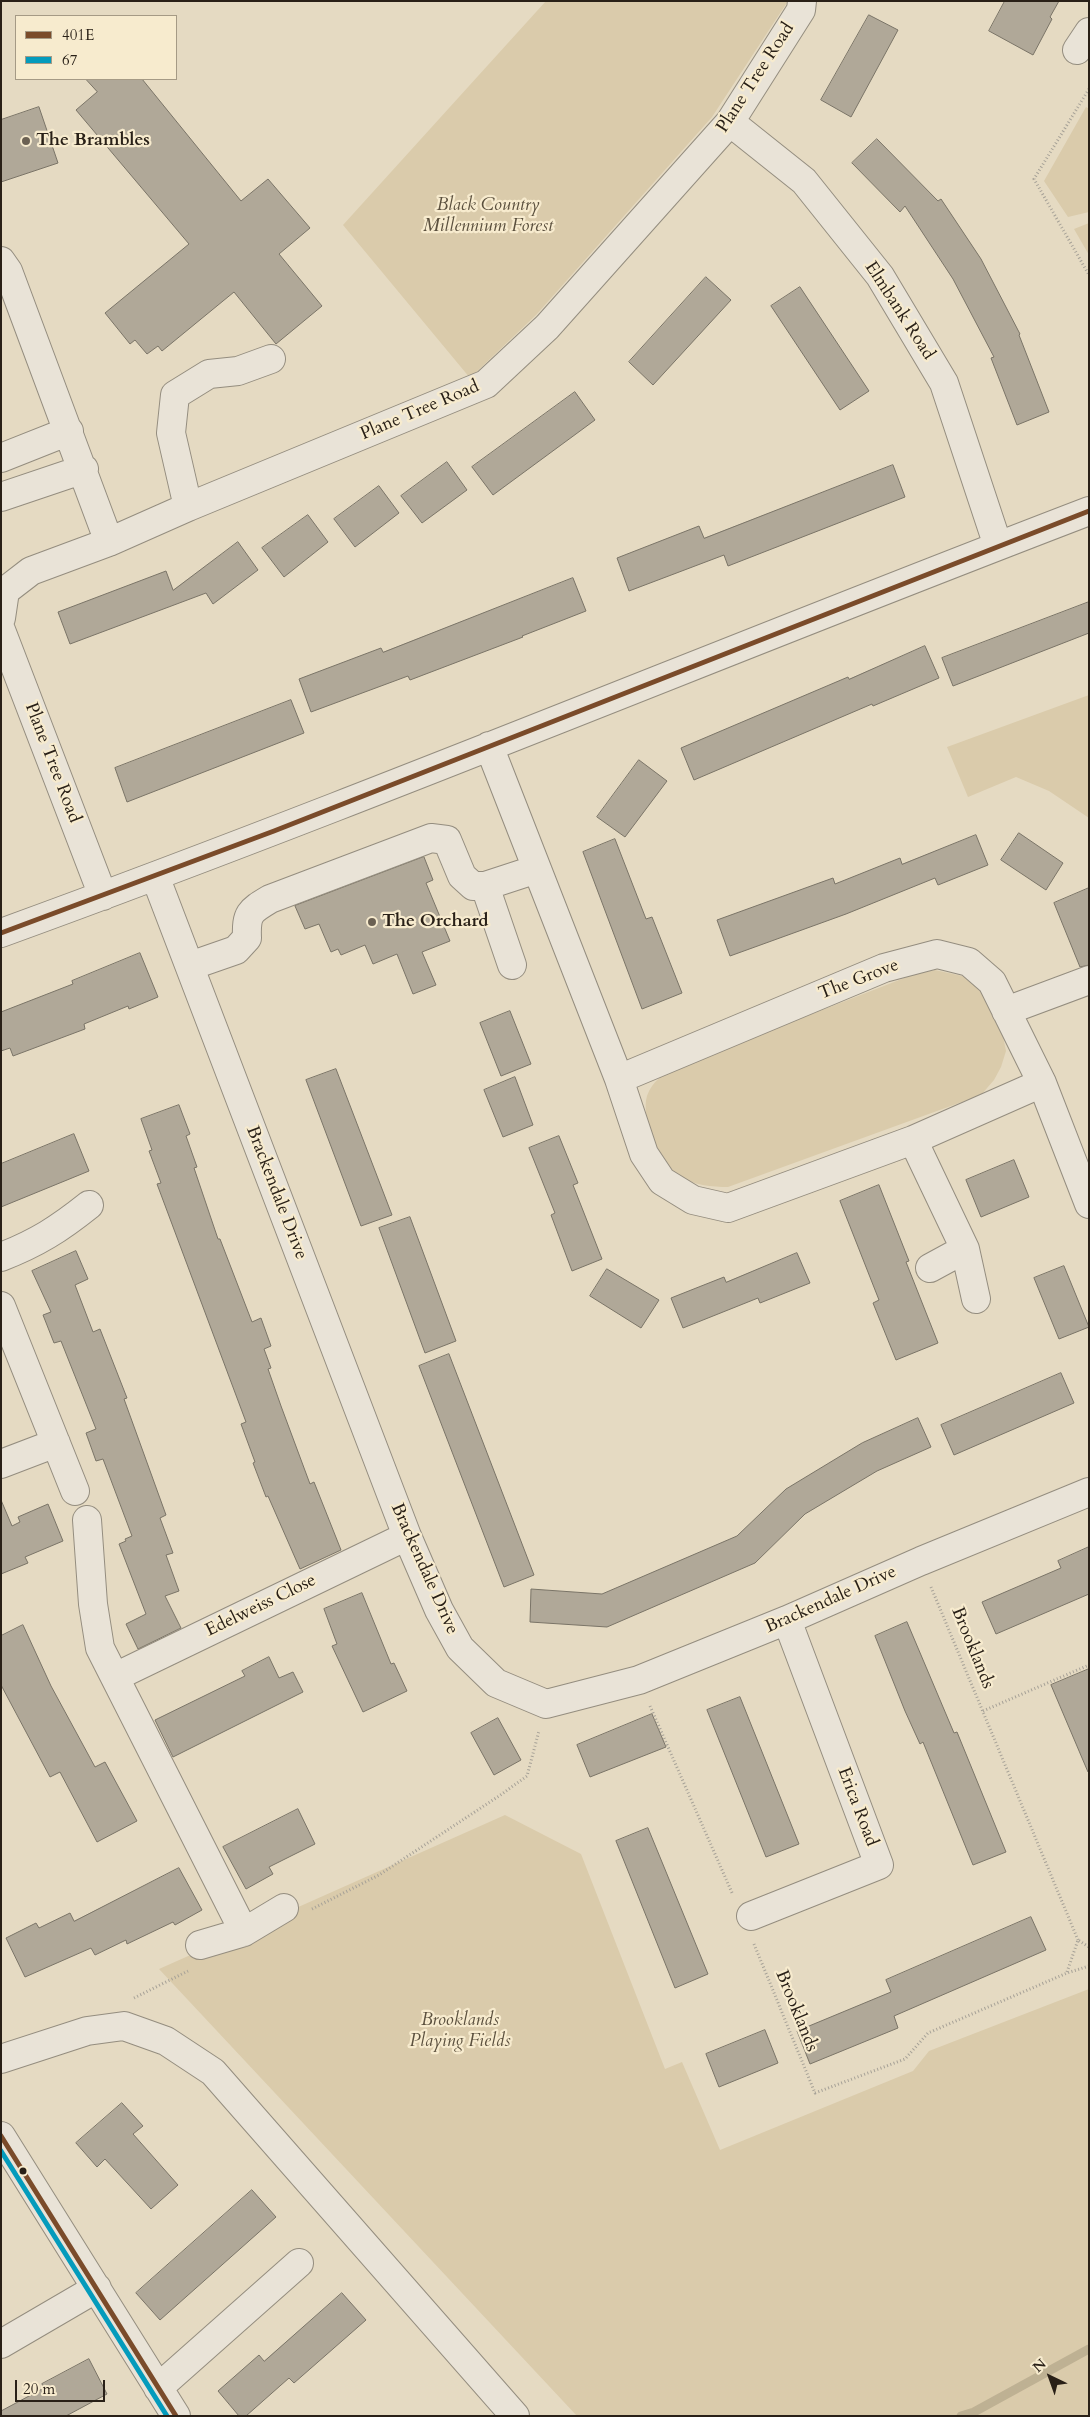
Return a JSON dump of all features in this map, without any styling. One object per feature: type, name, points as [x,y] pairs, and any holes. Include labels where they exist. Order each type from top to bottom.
[{"type":"street","name":"Plane Tree Road","points":[[1,618],[5,591],[31,571],[109,542],[188,507],[486,384],[547,327],[730,122],[801,10],[802,1]]},
{"type":"street","name":"Elmbank Road","points":[[730,122],[804,181],[880,276],[944,383],[998,546]]},
{"type":"street","points":[[1,261],[8,271],[84,470],[109,542]]},
{"type":"street","points":[[188,507],[170,433],[175,395],[209,374],[238,370],[271,359]]},
{"type":"street","points":[[1,458],[69,431]]},
{"type":"street","points":[[1,497],[84,470]]},
{"type":"street","points":[[1,933],[155,876],[1089,511]]},
{"type":"street","name":"Plane Tree Road","points":[[1,630],[103,896]]},
{"type":"street","points":[[489,746],[619,1079],[644,1154],[662,1181],[692,1200],[728,1208],[913,1140],[1042,1083]]},
{"type":"street","points":[[190,966],[236,950],[247,938],[246,921],[252,909],[270,899],[431,838],[447,840],[462,876],[473,886],[484,886],[537,869]]},
{"type":"street","name":"Brackendale Drive","points":[[155,876],[407,1536],[439,1610],[460,1648],[496,1683],[546,1704],[639,1680],[787,1620],[921,1561],[1089,1492]]},
{"type":"street","points":[[484,886],[512,965]]},
{"type":"street","name":"The Grove","points":[[619,1079],[884,968],[937,954],[969,962],[992,982],[1042,1083],[1089,1204]]},
{"type":"street","points":[[1006,1011],[1089,980]]},
{"type":"street","points":[[913,1140],[965,1249],[976,1299]]},
{"type":"street","points":[[13,1252],[56,1232],[89,1205]]},
{"type":"street","points":[[930,1268],[965,1249]]},
{"type":"street","points":[[1,1306],[75,1491]]},
{"type":"street","points":[[1,1464],[56,1443]]},
{"type":"street","points":[[87,1520],[93,1604],[100,1648],[244,1932]]},
{"type":"street","name":"Edelweiss Close","points":[[115,1677],[407,1536]]},
{"type":"street","name":"Erica Road","points":[[746,1918],[879,1865],[787,1620]]},
{"type":"street","points":[[197,1956],[244,1932],[297,1909]]},
{"type":"street","points":[[1,2059],[87,2031],[124,2026],[166,2041],[213,2072],[515,2416]]},
{"type":"street","points":[[1,2136],[176,2416]]},
{"type":"street","points":[[158,2388],[299,2263]]},
{"type":"street","points":[[1,2344],[97,2288]]},
{"type":"path","points":[[1089,88],[1034,179],[1089,276]]},
{"type":"path","name":"Brooklands","points":[[921,1561],[1078,1940]]},
{"type":"path","points":[[983,1711],[1089,1665]]},
{"type":"path","name":"Brooklands","points":[[639,1680],[746,1918],[815,2093],[905,2059],[928,2032],[1067,1973],[1089,1966]]},
{"type":"path","points":[[297,1909],[379,1875],[499,1796],[526,1776],[546,1704]]},
{"type":"path","points":[[1067,1973],[1078,1940],[1089,1947]]},
{"type":"path","points":[[124,2026],[130,2000],[197,1956]]},
{"type":"green space","name":"Black Country Millennium Forest","points":[[546,1],[788,1],[712,117],[536,315],[470,378],[343,225]]},
{"type":"green space","points":[[1086,107],[1089,109],[1089,212],[1068,217],[1044,181]]},
{"type":"green space","points":[[1089,223],[1089,255],[1074,229]]},
{"type":"green space","points":[[1089,695],[1089,818],[1049,791],[1016,777],[968,797],[947,747]]},
{"type":"green space","points":[[935,970],[971,978],[986,992],[1003,1036],[1006,1051],[1001,1067],[994,1080],[981,1095],[728,1187],[690,1182],[679,1176],[665,1161],[649,1128],[646,1105],[649,1091],[663,1075],[676,1067],[912,975]]},
{"type":"green space","name":"Brooklands Playing Fields","points":[[505,1815],[581,1854],[665,2069],[682,2062],[720,2150],[913,2071],[929,2051],[1089,1989],[1089,2416],[577,2416],[159,1969]]},
{"type":"building","points":[[1005,1],[1059,1],[1050,17],[1052,19],[1033,55],[989,31]]},
{"type":"building","points":[[869,15],[898,30],[851,117],[821,100]]},
{"type":"building","points":[[87,80],[143,80],[241,201],[268,179],[310,228],[279,254],[322,306],[276,344],[234,292],[162,351],[158,346],[147,354],[135,340],[130,344],[105,313],[189,244],[76,110],[97,92]]},
{"type":"building","name":"The Brambles","points":[[39,107],[58,163],[1,182],[1,120]]},
{"type":"building","points":[[877,139],[938,201],[941,199],[981,259],[1020,334],[1049,412],[1017,425],[991,358],[994,357],[953,279],[905,206],[900,212],[852,163]]},
{"type":"building","points":[[706,277],[731,300],[653,385],[629,362]]},
{"type":"building","points":[[800,287],[869,391],[840,410],[771,306]]},
{"type":"building","points":[[575,392],[595,420],[493,495],[472,467]]},
{"type":"building","points":[[447,462],[467,490],[422,523],[401,496]]},
{"type":"building","points":[[893,465],[905,497],[728,566],[724,555],[629,591],[617,558],[699,526],[704,538]]},
{"type":"building","points":[[379,486],[399,513],[355,547],[334,519]]},
{"type":"building","points":[[308,515],[328,542],[284,577],[262,548]]},
{"type":"building","points":[[238,542],[258,570],[213,604],[206,593],[70,644],[58,612],[166,571],[173,590]]},
{"type":"building","points":[[573,578],[586,611],[410,680],[408,676],[311,712],[299,679],[381,648],[383,652]]},
{"type":"building","points":[[1089,602],[1089,633],[953,686],[942,658]]},
{"type":"building","points":[[925,646],[939,678],[873,706],[872,704],[694,780],[681,748]]},
{"type":"building","points":[[291,700],[304,733],[127,802],[115,768]]},
{"type":"building","points":[[639,760],[667,781],[625,837],[597,817]]},
{"type":"building","points":[[1019,833],[1063,863],[1046,890],[1001,860]]},
{"type":"building","points":[[976,835],[988,865],[938,885],[935,878],[846,914],[730,956],[717,920],[833,878],[835,884],[900,858],[902,864]]},
{"type":"building","points":[[615,839],[646,919],[652,917],[682,993],[642,1009],[583,852]]},
{"type":"building","name":"The Orchard","points":[[424,857],[433,880],[426,883],[450,941],[422,952],[436,985],[413,994],[397,954],[373,964],[365,945],[341,955],[338,949],[331,952],[319,924],[305,929],[295,906]]},
{"type":"building","points":[[1089,888],[1089,965],[1080,967],[1054,903]]},
{"type":"building","points":[[140,953],[158,997],[129,1009],[128,1006],[84,1024],[85,1029],[13,1056],[10,1048],[1,1051],[1,1012],[73,984],[72,981]]},
{"type":"building","points":[[510,1011],[531,1064],[501,1076],[480,1023]]},
{"type":"building","points":[[336,1069],[392,1215],[361,1226],[306,1080]]},
{"type":"building","points":[[515,1077],[533,1125],[503,1137],[484,1090]]},
{"type":"building","points":[[179,1105],[190,1134],[186,1136],[197,1167],[194,1168],[218,1239],[220,1239],[252,1322],[261,1318],[271,1346],[264,1349],[271,1368],[268,1369],[310,1484],[314,1482],[341,1550],[300,1569],[268,1496],[266,1497],[253,1463],[255,1462],[241,1424],[246,1422],[157,1184],[161,1183],[149,1151],[152,1150],[141,1119]]},
{"type":"building","points":[[74,1134],[89,1171],[1,1207],[1,1164]]},
{"type":"building","points":[[559,1136],[578,1183],[573,1185],[602,1259],[572,1271],[551,1215],[555,1213],[529,1148]]},
{"type":"building","points":[[1014,1160],[1029,1197],[981,1217],[966,1180]]},
{"type":"building","points":[[879,1185],[909,1261],[906,1262],[938,1343],[896,1360],[873,1303],[879,1300],[840,1201]]},
{"type":"building","points":[[410,1217],[456,1341],[425,1353],[379,1228]]},
{"type":"building","points":[[76,1251],[88,1279],[75,1285],[93,1332],[100,1329],[127,1398],[124,1399],[166,1515],[160,1518],[173,1553],[166,1555],[179,1591],[165,1596],[181,1628],[138,1649],[126,1624],[146,1614],[119,1544],[132,1536],[103,1459],[96,1461],[86,1433],[96,1429],[61,1341],[54,1343],[43,1315],[51,1312],[32,1271]]},
{"type":"building","points":[[797,1253],[810,1283],[760,1303],[758,1298],[683,1328],[671,1298],[724,1277],[726,1282]]},
{"type":"building","points":[[1064,1266],[1089,1327],[1059,1339],[1034,1278]]},
{"type":"building","points":[[607,1269],[659,1300],[641,1328],[590,1296]]},
{"type":"building","points":[[449,1354],[534,1575],[504,1587],[419,1366]]},
{"type":"building","points":[[1061,1373],[1074,1403],[954,1455],[941,1425]]},
{"type":"building","points":[[918,1418],[931,1447],[877,1471],[805,1514],[755,1563],[607,1627],[530,1622],[531,1589],[602,1594],[737,1536],[786,1489],[862,1443]]},
{"type":"building","points":[[1,1500],[12,1526],[20,1522],[18,1517],[48,1504],[63,1541],[25,1557],[28,1563],[1,1574]]},
{"type":"building","points":[[1089,1547],[1089,1594],[996,1634],[982,1602],[1061,1568],[1058,1561]]},
{"type":"building","points":[[362,1593],[391,1664],[394,1663],[407,1691],[363,1712],[332,1646],[337,1644],[324,1609]]},
{"type":"building","points":[[907,1622],[954,1733],[957,1732],[1006,1852],[973,1865],[923,1742],[920,1744],[905,1711],[875,1636]]},
{"type":"building","points":[[23,1625],[51,1686],[95,1767],[105,1762],[137,1821],[97,1842],[60,1772],[50,1777],[1,1685],[1,1636]]},
{"type":"building","points":[[269,1657],[279,1678],[293,1672],[303,1692],[173,1757],[155,1720],[245,1676],[242,1671]]},
{"type":"building","points":[[1089,1669],[1089,1772],[1088,1772],[1051,1685]]},
{"type":"building","points":[[740,1697],[799,1844],[766,1857],[707,1710]]},
{"type":"building","points":[[652,1714],[666,1747],[590,1777],[577,1745]]},
{"type":"building","points":[[498,1718],[521,1760],[494,1775],[471,1733]]},
{"type":"building","points":[[298,1809],[315,1844],[269,1867],[273,1874],[246,1889],[223,1847]]},
{"type":"building","points":[[648,1828],[708,1974],[675,1988],[616,1841]]},
{"type":"building","points":[[179,1868],[202,1910],[175,1925],[173,1922],[127,1944],[126,1940],[95,1955],[91,1948],[25,1977],[6,1938],[36,1923],[39,1928],[70,1913],[74,1921]]},
{"type":"building","points":[[1031,1917],[1046,1950],[894,2016],[898,2028],[810,2064],[797,2031],[891,1992],[886,1980]]},
{"type":"building","points":[[765,2030],[778,2063],[719,2087],[706,2054]]},
{"type":"building","points":[[122,2103],[143,2126],[133,2134],[178,2185],[151,2209],[105,2159],[97,2167],[76,2143]]},
{"type":"building","points":[[252,2190],[276,2217],[160,2320],[136,2293]]},
{"type":"building","points":[[342,2293],[366,2320],[294,2383],[289,2378],[246,2416],[239,2416],[218,2391],[259,2355],[264,2361]]},
{"type":"building","points":[[89,2359],[107,2394],[66,2416],[1,2416],[1,2411],[44,2388],[42,2384]]},
{"type":"waterway","points":[[961,2416],[974,2412],[1089,2349]]},
{"type":"transit line","name":"401E","points":[[1,933],[274,831],[1089,511]]},
{"type":"transit line","name":"401E","points":[[1,2136],[176,2416]]},
{"type":"transit line","name":"67","points":[[1,2151],[167,2416]]},
{"type":"place","name":"The Brambles","points":[[26,141]]},
{"type":"place","name":"The Orchard","points":[[372,922]]}]
